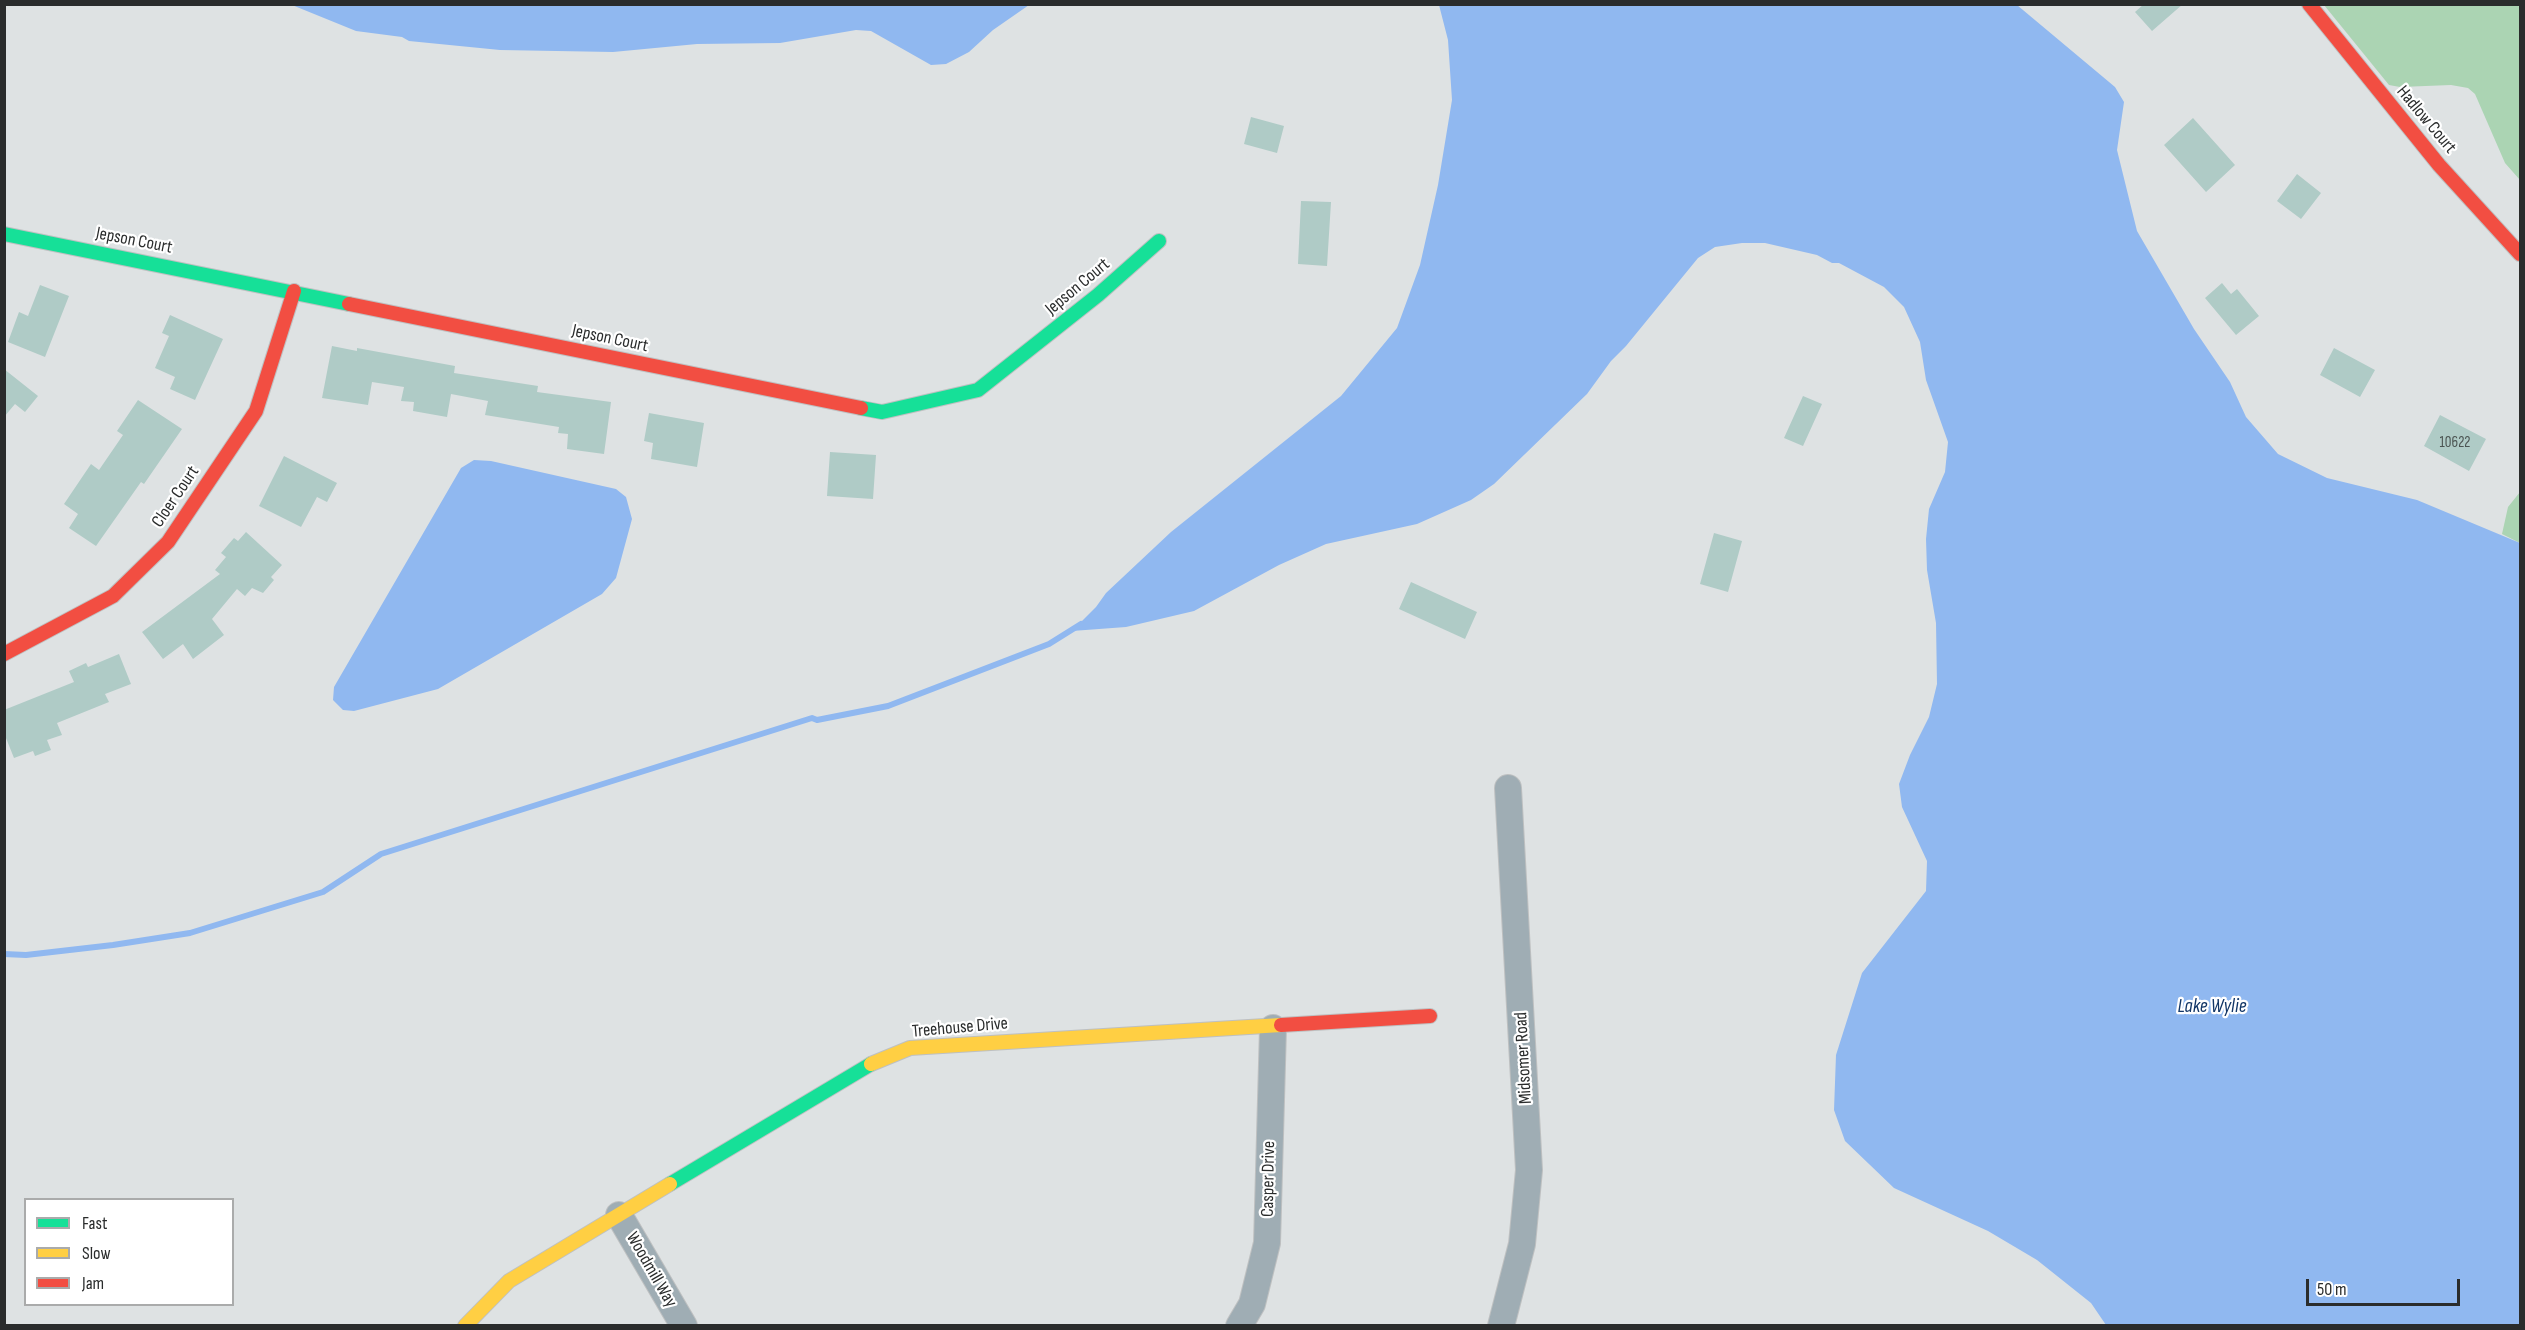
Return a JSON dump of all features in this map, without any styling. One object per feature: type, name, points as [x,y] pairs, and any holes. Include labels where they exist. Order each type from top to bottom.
[{"type":"street","name":"Hadlow Court","points":[[2309,4],[2439,165],[2520,254]]},
{"type":"street","name":"Jepson Court","points":[[4,234],[882,412],[978,390],[1098,295],[1159,241]]},
{"type":"street","name":"Cloer Court","points":[[4,654],[113,596],[168,542],[256,411],[294,291]]},
{"type":"street","name":"Midsomer Road","points":[[1501,1326],[1522,1244],[1529,1170],[1508,788]]},
{"type":"street","name":"Treehouse Drive","points":[[465,1326],[509,1281],[876,1061],[910,1048],[1273,1028],[1430,1016]]},
{"type":"street","name":"Casper Drive","points":[[1239,1326],[1252,1304],[1268,1243],[1273,1028]]},
{"type":"street","name":"Woodmill Way","points":[[619,1215],[684,1326]]},
{"type":"green space","points":[[2324,5],[2520,5],[2520,180],[2505,163],[2475,94],[2468,88],[2451,85],[2400,87],[2389,85]]},
{"type":"green space","points":[[2520,492],[2520,543],[2502,534],[2508,507]]},
{"type":"water","points":[[292,5],[1029,5],[993,30],[969,52],[946,64],[931,65],[871,31],[856,30],[780,43],[697,44],[613,52],[500,50],[409,41],[402,37],[356,31]]},
{"type":"water","name":"Lake Wylie","points":[[1439,5],[2017,5],[2115,87],[2124,102],[2117,150],[2137,231],[2194,329],[2230,382],[2246,417],[2278,454],[2327,478],[2417,500],[2520,543],[2520,1325],[2106,1325],[2091,1303],[2037,1260],[1988,1231],[1894,1188],[1845,1141],[1834,1110],[1836,1055],[1862,973],[1926,891],[1927,861],[1902,807],[1899,784],[1910,755],[1929,717],[1937,684],[1936,623],[1927,570],[1926,539],[1929,509],[1945,472],[1948,442],[1926,380],[1920,342],[1904,307],[1884,287],[1839,263],[1832,263],[1817,255],[1765,243],[1742,243],[1715,247],[1698,258],[1611,361],[1587,394],[1494,484],[1471,500],[1417,524],[1326,544],[1279,565],[1194,611],[1126,627],[1072,631],[1096,607],[1106,593],[1171,532],[1341,396],[1397,328],[1420,265],[1438,185],[1452,100],[1448,40]]},
{"type":"water","points":[[474,460],[491,461],[616,489],[626,497],[632,519],[616,578],[602,594],[438,689],[354,711],[343,710],[333,700],[334,687],[461,468]]},
{"type":"building","points":[[2144,4],[2183,4],[2152,31],[2135,12]]},
{"type":"building","points":[[1251,117],[1284,126],[1277,153],[1244,144]]},
{"type":"building","points":[[2193,118],[2235,165],[2206,192],[2164,145]]},
{"type":"building","points":[[2297,174],[2321,193],[2301,219],[2277,201]]},
{"type":"building","points":[[1301,201],[1331,202],[1327,266],[1298,264]]},
{"type":"building","points":[[2222,283],[2231,294],[2237,289],[2259,316],[2236,335],[2205,298]]},
{"type":"building","points":[[40,285],[69,296],[45,357],[8,342],[19,312],[28,316]]},
{"type":"building","points":[[170,315],[223,339],[195,400],[170,389],[175,377],[155,368],[169,336],[162,333]]},
{"type":"building","points":[[332,346],[357,351],[357,348],[455,366],[454,373],[538,386],[537,392],[611,402],[604,454],[567,449],[568,434],[558,433],[559,427],[485,415],[488,401],[451,394],[447,417],[413,411],[414,402],[401,401],[404,387],[372,382],[368,405],[322,398]]},
{"type":"building","points":[[2334,348],[2375,370],[2360,397],[2320,375]]},
{"type":"building","points":[[4,369],[38,396],[25,412],[15,404],[4,417]]},
{"type":"building","points":[[1803,396],[1822,404],[1803,446],[1784,438]]},
{"type":"building","points":[[138,400],[182,429],[144,484],[141,482],[96,546],[69,528],[78,514],[64,504],[91,464],[99,470],[123,435],[117,431]]},
{"type":"building","points":[[649,413],[704,423],[697,467],[651,459],[653,443],[644,441]]},
{"type":"building","points":[[2440,415],[2486,439],[2469,471],[2424,446]]},
{"type":"building","points":[[830,452],[876,455],[873,499],[827,496]]},
{"type":"building","points":[[284,456],[337,483],[327,502],[317,497],[301,527],[259,506]]},
{"type":"building","points":[[246,532],[282,565],[271,577],[274,580],[263,593],[252,588],[245,596],[237,589],[212,619],[224,635],[193,659],[183,644],[163,659],[142,632],[220,574],[215,570],[226,557],[221,553],[234,538],[238,541]]},
{"type":"building","points":[[1714,533],[1742,541],[1728,592],[1700,584]]},
{"type":"building","points":[[1411,582],[1477,612],[1465,639],[1399,609]]},
{"type":"building","points":[[119,654],[131,684],[105,694],[109,702],[57,723],[62,735],[47,740],[51,750],[35,756],[33,751],[14,758],[4,733],[4,710],[74,682],[69,671],[86,663],[88,667]]},
{"type":"waterway","points":[[4,954],[26,955],[190,933],[323,892],[381,854],[812,718],[817,720],[888,706],[1049,644],[1081,624]]},
{"type":"traffic: fast","points":[[4,234],[349,304]]},
{"type":"traffic: fast","points":[[861,408],[882,412],[978,390],[1098,295],[1159,241]]},
{"type":"traffic: fast","points":[[670,1184],[871,1064]]},
{"type":"traffic: slow","points":[[871,1064],[910,1048],[1281,1025]]},
{"type":"traffic: slow","points":[[465,1326],[509,1281],[670,1184]]},
{"type":"traffic: jam","points":[[2309,4],[2439,165],[2520,254]]},
{"type":"traffic: jam","points":[[4,654],[113,596],[168,542],[256,411],[294,291]]},
{"type":"traffic: jam","points":[[349,304],[861,408]]},
{"type":"traffic: jam","points":[[1281,1025],[1430,1016]]}]
